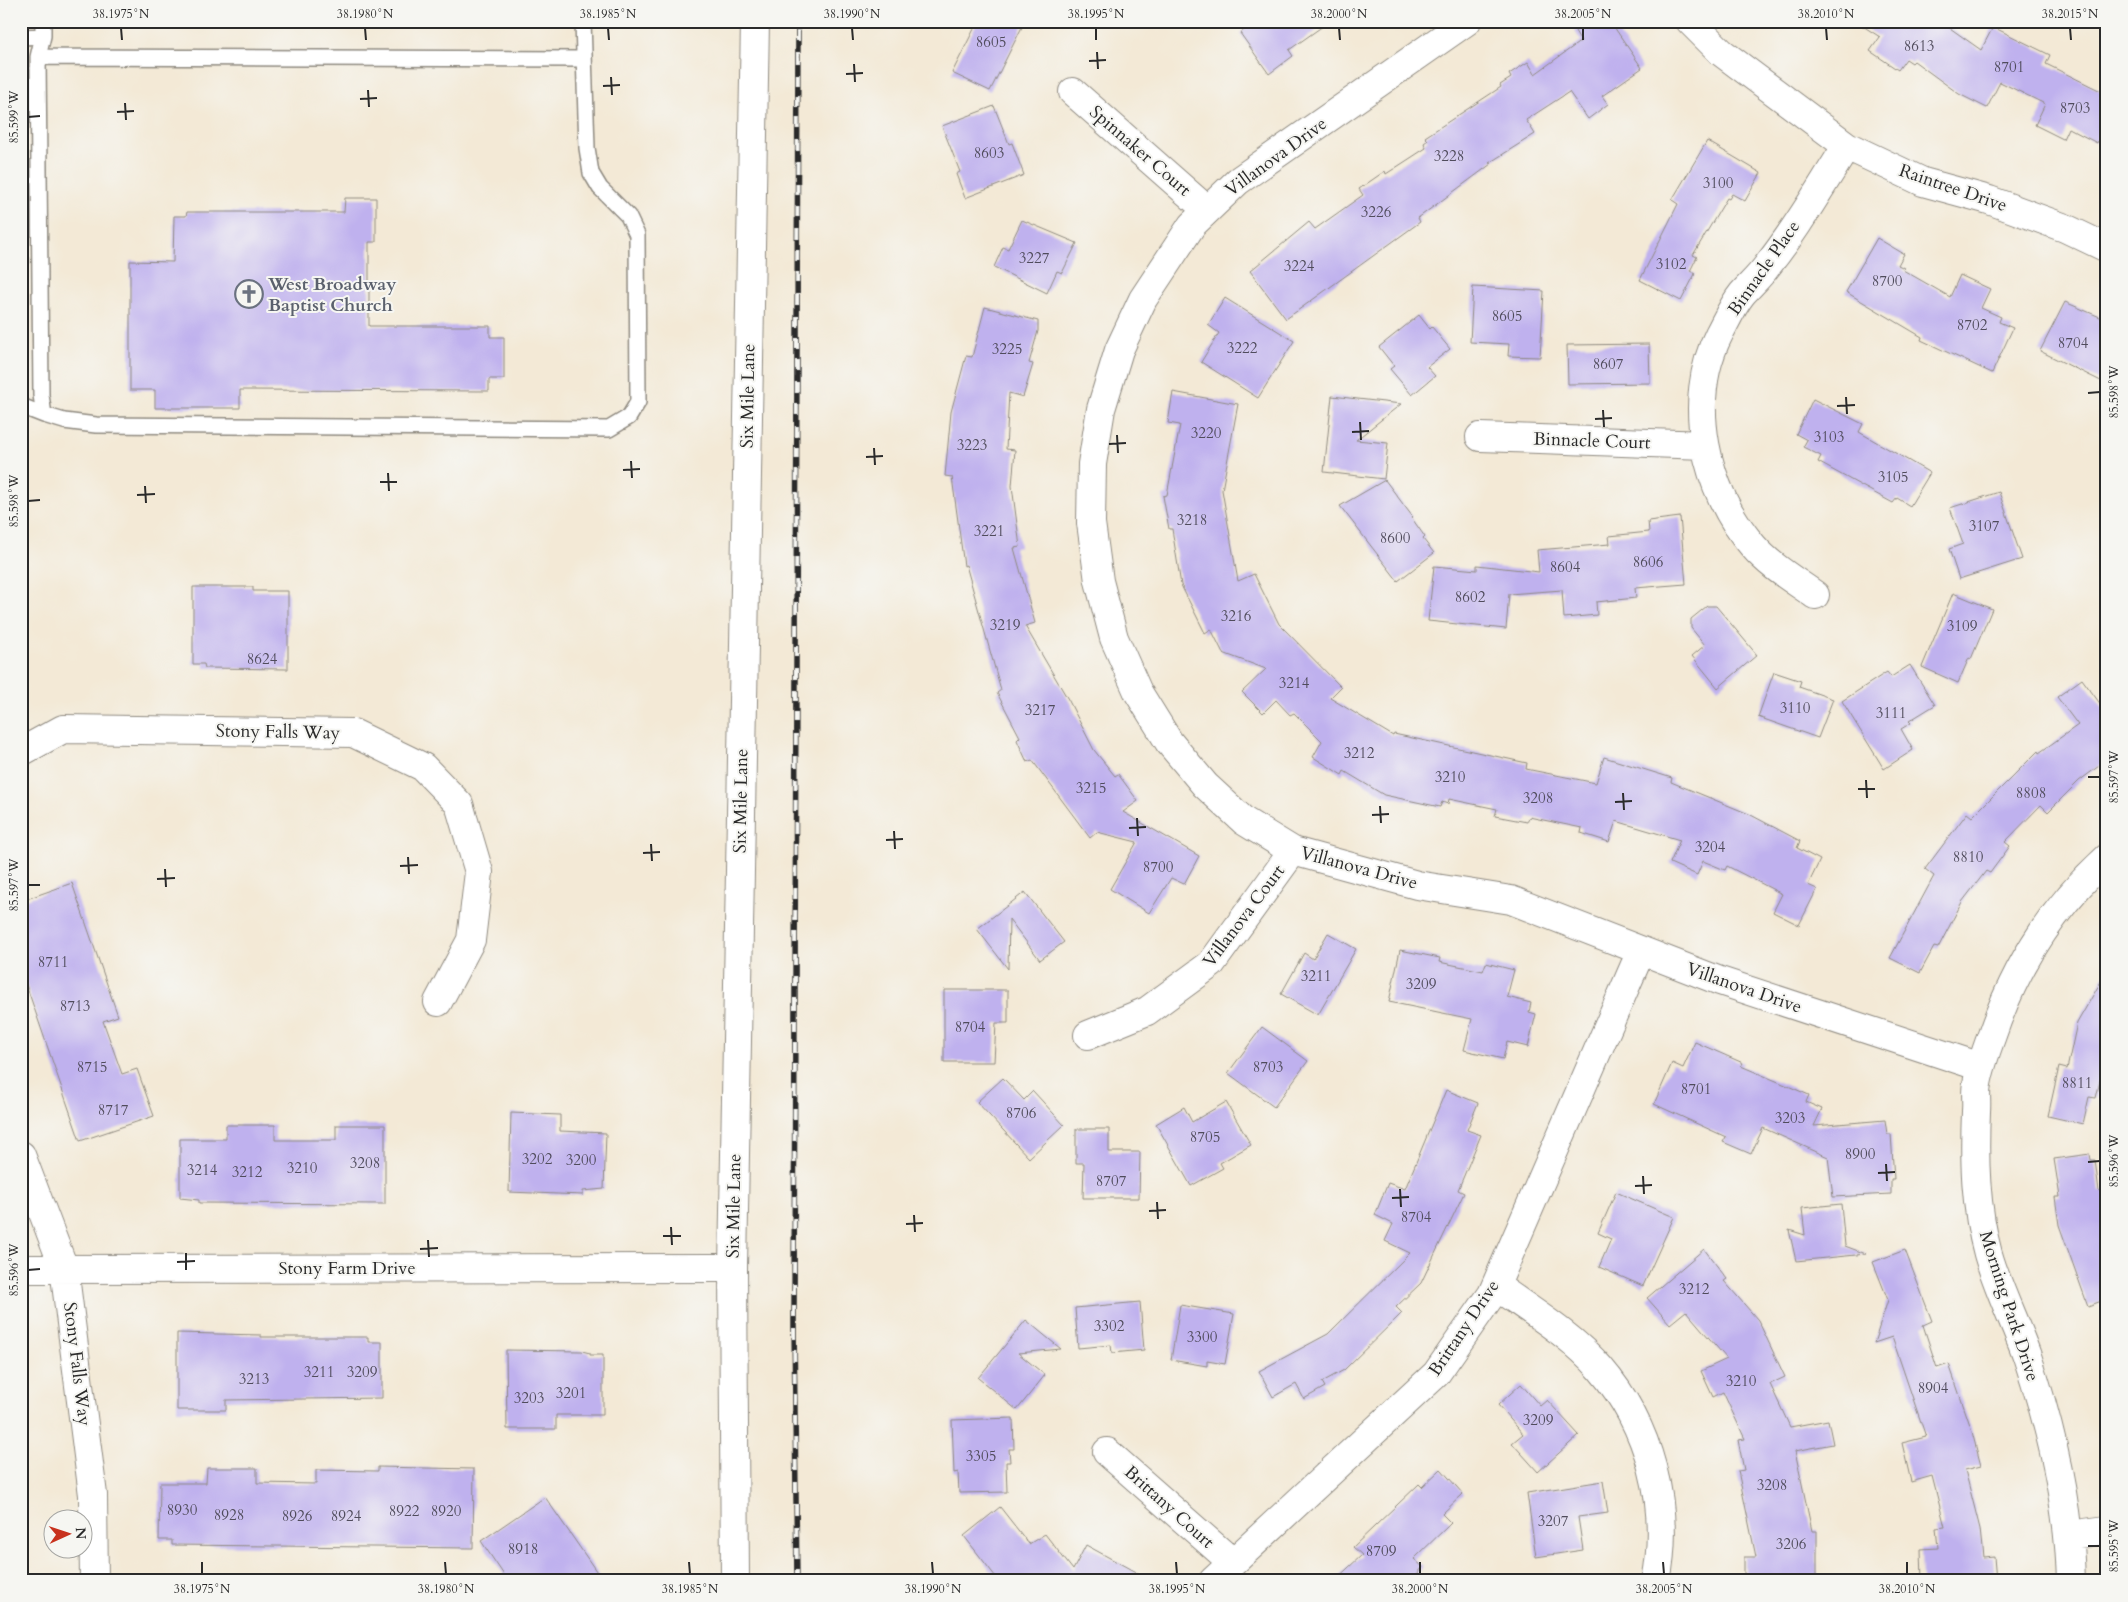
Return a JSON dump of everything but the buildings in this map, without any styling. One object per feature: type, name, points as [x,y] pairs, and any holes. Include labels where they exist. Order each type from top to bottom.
[{"type":"street","name":"Six Mile Lane","points":[[735,1581],[733,1268],[755,21]]},
{"type":"street","name":"Villanova Drive","points":[[1467,21],[1238,181],[1192,225],[1143,300],[1119,350],[1101,409],[1092,474],[1091,523],[1099,581],[1118,647],[1138,692],[1169,742],[1205,785],[1244,821],[1293,851],[1417,885],[1511,900],[1720,981],[1981,1067]]},
{"type":"street","name":"Raintree Drive","points":[[1690,21],[1721,52],[1847,146],[1923,182],[1989,200],[2065,228],[2107,248]]},
{"type":"street","name":"Spinnaker Court","points":[[1073,92],[1208,210]]},
{"type":"street","name":"Binnacle Place","points":[[1815,595],[1771,564],[1747,539],[1731,516],[1714,480],[1705,445],[1702,411],[1707,371],[1718,336],[1740,296],[1768,266],[1847,146]]},
{"type":"street","name":"Binnacle Court","points":[[1480,437],[1705,445]]},
{"type":"street","name":"Stony Falls Way","points":[[21,752],[63,729],[353,733],[423,767],[459,804],[479,872],[471,940],[438,1002]]},
{"type":"street","name":"Villanova Court","points":[[1088,1035],[1147,1011],[1212,964],[1293,851]]},
{"type":"street","name":"Morning Park Drive","points":[[2071,1581],[2068,1535],[2052,1443],[2027,1357],[1988,1254],[1979,1210],[1974,1145],[1976,1086],[2003,1002],[2022,962],[2060,906],[2083,880],[2107,858]]},
{"type":"street","name":"Brittany Drive","points":[[1222,1571],[1436,1374],[1496,1286],[1641,951]]},
{"type":"street","name":"Stony Falls Way","points":[[21,1155],[64,1268],[93,1496],[94,1581]]},
{"type":"street","name":"Stony Farm Drive","points":[[21,1269],[733,1268]]},
{"type":"street","points":[[1496,1286],[1567,1337],[1600,1368],[1628,1407],[1647,1448],[1657,1487],[1661,1527],[1656,1581]]},
{"type":"street","name":"Brittany Court","points":[[1107,1452],[1222,1571]]},
{"type":"street","points":[[2068,1535],[2107,1530]]},
{"type":"lane","points":[[21,406],[64,421],[96,425],[609,428],[629,418],[638,402],[637,235],[628,216],[600,188],[591,173],[586,148],[582,21]]},
{"type":"lane","points":[[21,36],[43,29],[38,57],[41,395],[44,415]]},
{"type":"lane","points":[[38,57],[584,59]]},
{"type":"railway","points":[[797,1581],[794,1325],[798,21]]},
{"type":"place","name":"West Broadway Baptist Church","points":[[249,294]]}]
